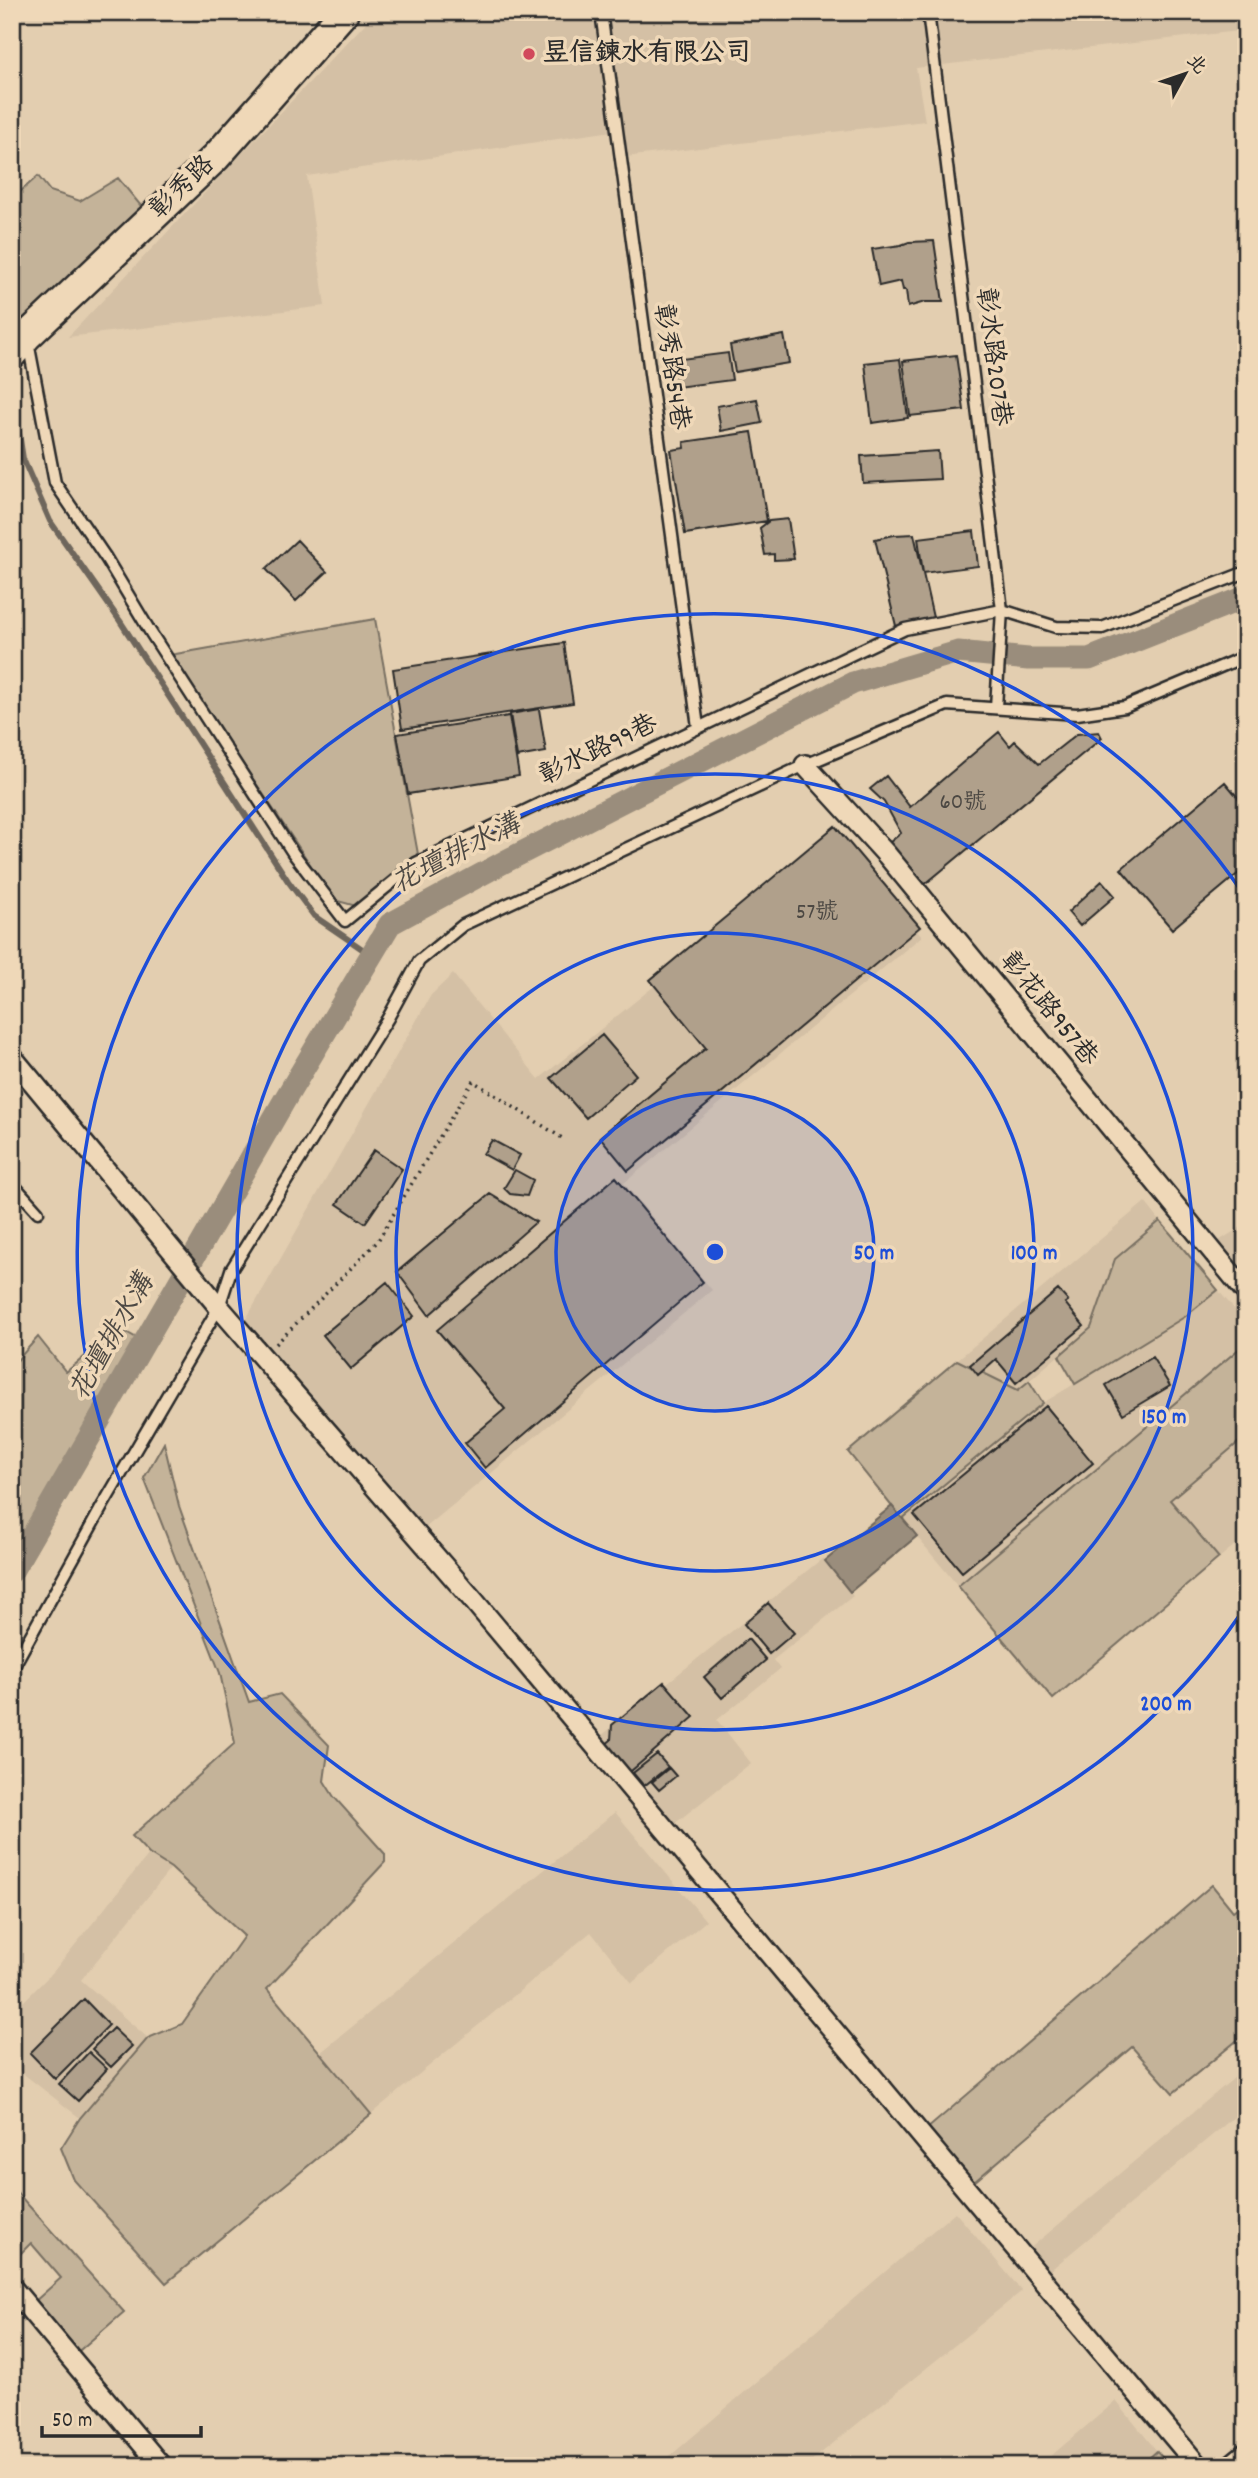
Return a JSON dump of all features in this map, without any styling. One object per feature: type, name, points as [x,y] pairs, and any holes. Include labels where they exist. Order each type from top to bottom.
[{"type":"street","name":"彰秀路","points":[[20,345],[216,158],[344,12]]},
{"type":"street","name":"彰花路957巷","points":[[805,765],[887,855],[1246,1292]]},
{"type":"street","points":[[12,1057],[219,1307],[483,1612],[1198,2466]]},
{"type":"street","points":[[12,2288],[161,2466]]},
{"type":"street","points":[[1230,2466],[1246,2453]]},
{"type":"lane","name":"彰秀路54巷","points":[[601,12],[698,727]]},
{"type":"lane","name":"彰水路207巷","points":[[928,12],[1002,610],[996,707]]},
{"type":"lane","name":"彰水路99巷","points":[[20,345],[55,483],[106,558],[151,633],[293,853],[345,921],[416,863],[905,629],[1002,610],[1056,627],[1102,628],[1246,572]]},
{"type":"lane","points":[[12,1669],[103,1504],[219,1307],[231,1270],[388,1018],[419,961],[463,925],[805,765],[947,705],[1077,714],[1125,707],[1246,656]]},
{"type":"lane","points":[[12,1183],[38,1212]]},
{"type":"path","points":[[263,1357],[377,1241],[473,1081],[562,1138]]},
{"type":"shaded area","points":[[376,12],[1246,12],[1246,79],[1238,31],[916,68],[925,121],[625,157],[619,130],[307,176],[325,306],[68,337]]},
{"type":"shaded area","points":[[38,176],[50,191],[80,201],[118,178],[146,212],[12,356],[12,199]]},
{"type":"shaded area","points":[[375,619],[420,865],[356,906],[334,900],[170,655]]},
{"type":"shaded area","points":[[839,837],[922,936],[624,1183],[712,1290],[419,1533],[245,1321],[431,995],[453,974],[539,1079]]},
{"type":"shaded area","points":[[1145,1202],[1160,1221],[1115,1260],[1091,1328],[1018,1390],[957,1360]]},
{"type":"shaded area","points":[[1160,1221],[1218,1290],[1186,1316],[1075,1384],[1059,1356],[1091,1328],[1115,1259]]},
{"type":"shaded area","points":[[1246,1224],[1246,1286],[1212,1245]]},
{"type":"shaded area","points":[[1218,1290],[1246,1323],[1246,1343],[958,1586],[902,1519],[1043,1403],[1186,1316]]},
{"type":"shaded area","points":[[119,1328],[147,1344],[12,1588],[12,1366],[38,1337],[66,1372]]},
{"type":"shaded area","points":[[1246,1343],[1246,1436],[1170,1500],[1219,1558],[1053,1699],[958,1586]]},
{"type":"shaded area","points":[[957,1360],[1018,1390],[1029,1381],[1043,1403],[902,1519],[848,1452]]},
{"type":"shaded area","points":[[1246,1436],[1246,1536],[1219,1558],[1170,1500]]},
{"type":"shaded area","points":[[164,1443],[179,1506],[249,1702],[280,1694],[329,1745],[324,1781],[334,1797],[385,1854],[385,1862],[267,1989],[371,2114],[166,2283],[74,2180],[61,2148],[80,2118],[148,2038],[182,2024],[244,1936],[171,1868],[149,1854],[132,1836],[235,1743],[220,1673],[144,1478]]},
{"type":"shaded area","points":[[892,1506],[917,1536],[850,1592],[825,1561]]},
{"type":"shaded area","points":[[823,1558],[853,1596],[773,1660],[780,1669],[717,1720],[751,1763],[664,1832],[591,1744]]},
{"type":"shaded area","points":[[615,1812],[706,1921],[632,1983],[591,1932],[371,2114],[320,2053]]},
{"type":"shaded area","points":[[149,1854],[171,1868],[81,1980],[148,2038],[80,2118],[12,2065],[12,2013],[53,1972]]},
{"type":"shaded area","points":[[1212,1885],[1233,1911],[1246,1901],[1246,2033],[1173,2093],[1132,2047],[967,2188],[920,2135]]},
{"type":"shaded area","points":[[1246,2068],[1246,2107],[1041,2278],[1022,2255]]},
{"type":"shaded area","points":[[12,2187],[124,2312],[73,2356],[33,2303],[61,2278],[31,2243],[12,2262]]},
{"type":"shaded area","points":[[955,2212],[1022,2291],[805,2466],[666,2466],[663,2462]]},
{"type":"shaded area","points":[[1116,2401],[1157,2451],[1140,2466],[1039,2466]]},
{"type":"shaded area","points":[[1157,2451],[1169,2466],[1140,2466]]},
{"type":"building","points":[[934,241],[943,302],[925,302],[908,307],[906,290],[903,290],[901,281],[879,286],[872,249],[909,242]]},
{"type":"building","points":[[784,335],[789,363],[735,372],[730,345]]},
{"type":"building","points":[[728,353],[732,380],[669,388],[665,361]]},
{"type":"building","points":[[956,355],[964,410],[910,416],[903,361]]},
{"type":"building","points":[[900,359],[908,418],[872,423],[865,363]]},
{"type":"building","points":[[757,399],[762,423],[721,431],[717,406]]},
{"type":"building","points":[[752,432],[767,521],[685,534],[671,450],[685,448],[684,442]]},
{"type":"building","points":[[938,451],[940,479],[863,483],[861,456]]},
{"type":"building","points":[[788,519],[794,559],[774,560],[774,554],[765,555],[760,528],[769,521]]},
{"type":"building","points":[[974,531],[978,566],[923,573],[918,538]]},
{"type":"building","points":[[914,534],[934,622],[897,630],[875,539]]},
{"type":"building","points":[[297,540],[327,572],[296,601],[266,569]]},
{"type":"building","points":[[564,643],[573,703],[402,729],[393,669]]},
{"type":"building","points":[[539,709],[546,752],[517,757],[510,714]]},
{"type":"building","points":[[509,716],[519,776],[408,794],[397,734]]},
{"type":"building","points":[[999,732],[1010,746],[1015,741],[1039,764],[1077,734],[1099,732],[1102,738],[918,890],[883,848],[901,833],[884,802],[870,789],[886,776],[910,807]]},
{"type":"building","points":[[1225,782],[1246,807],[1246,867],[1172,929],[1121,869]]},
{"type":"building","points":[[835,826],[920,927],[628,1171],[600,1137],[706,1048],[650,980]]},
{"type":"building","points":[[1102,881],[1115,896],[1080,926],[1068,912]]},
{"type":"building","points":[[602,1035],[636,1075],[586,1118],[551,1078]]},
{"type":"building","points":[[492,1140],[520,1155],[512,1170],[483,1154]]},
{"type":"building","points":[[374,1150],[402,1169],[365,1223],[337,1204]]},
{"type":"building","points":[[515,1170],[533,1180],[527,1196],[510,1194],[504,1188]]},
{"type":"building","points":[[616,1177],[703,1282],[485,1468],[465,1443],[505,1409],[437,1330]]},
{"type":"building","points":[[490,1194],[536,1222],[429,1315],[397,1272]]},
{"type":"building","points":[[387,1282],[414,1316],[351,1369],[323,1335]]},
{"type":"building","points":[[1058,1290],[1084,1326],[1016,1383],[996,1359],[978,1375],[970,1365]]},
{"type":"building","points":[[1152,1357],[1170,1386],[1123,1414],[1106,1385]]},
{"type":"building","points":[[1046,1406],[1093,1463],[962,1572],[914,1515]]},
{"type":"building","points":[[768,1603],[794,1633],[769,1654],[744,1624]]},
{"type":"building","points":[[748,1639],[766,1660],[722,1698],[704,1677]]},
{"type":"building","points":[[664,1682],[694,1717],[624,1777],[600,1749],[611,1740],[612,1725]]},
{"type":"building","points":[[657,1754],[668,1767],[644,1786],[633,1773]]},
{"type":"building","points":[[669,1768],[676,1776],[659,1790],[652,1782]]},
{"type":"building","points":[[84,1999],[109,2025],[55,2079],[30,2053]]},
{"type":"building","points":[[113,2028],[132,2046],[111,2067],[92,2049]]},
{"type":"building","points":[[89,2052],[107,2069],[78,2101],[59,2084]]},
{"type":"waterway","points":[[12,388],[23,459],[50,521],[120,621],[288,881],[314,916],[371,955]]},
{"type":"waterway","name":"花壇排水溝","points":[[12,1571],[287,1096],[390,924],[506,861],[853,683],[958,652],[1028,659],[1089,659],[1246,597]]},
{"type":"place","name":"昱信鍊水有限公司","points":[[529,54]]}]
